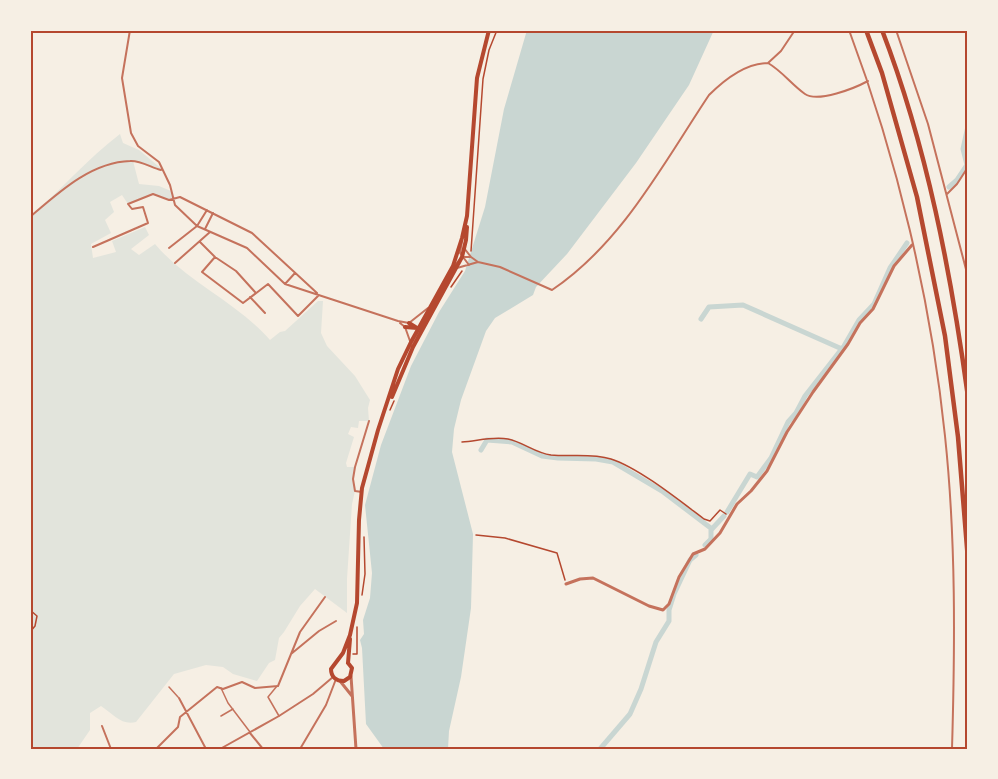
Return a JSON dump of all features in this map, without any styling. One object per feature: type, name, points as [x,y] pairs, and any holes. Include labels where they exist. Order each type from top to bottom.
[{"type":"highway","points":[[866,30],[882,73],[917,197],[945,336],[958,437],[968,560]]},
{"type":"highway","points":[[882,30],[899,73],[933,199],[960,338],[968,397]]},
{"type":"main road","points":[[378,430],[413,347],[462,257],[477,78],[489,30]]},
{"type":"main road","points":[[348,663],[350,635],[357,603],[362,492],[378,430],[398,369],[453,266],[467,216]]},
{"type":"main road","points":[[413,347],[418,328],[439,300]]},
{"type":"main road","points":[[408,323],[418,328]]},
{"type":"main road","points":[[405,327],[418,328]]},
{"type":"main road","points":[[338,661],[348,663],[352,668],[347,680],[336,679],[331,669],[338,661],[350,635]]},
{"type":"street","points":[[130,30],[122,78],[131,134],[138,146],[159,162],[175,205],[197,226],[247,248],[285,284],[408,323],[431,305]]},
{"type":"street","points":[[768,63],[781,51],[795,30]]},
{"type":"street","points":[[849,30],[868,81],[901,197],[926,307],[945,436],[953,561],[952,749]]},
{"type":"street","points":[[896,30],[928,124],[968,277]]},
{"type":"street","points":[[462,257],[500,267],[552,290],[585,265],[624,220],[709,96],[722,83],[745,69],[762,63],[768,63],[810,97],[855,88],[868,81]]},
{"type":"street","points":[[30,217],[54,196],[98,167],[132,160],[163,170]]},
{"type":"street","points":[[946,194],[957,184],[968,167]]},
{"type":"street","points":[[93,247],[148,223],[143,207],[132,209],[128,204],[153,194],[169,200],[180,197],[252,233],[319,295]]},
{"type":"street","points":[[169,248],[197,226],[207,210]]},
{"type":"street","points":[[204,230],[213,213]]},
{"type":"street","points":[[175,263],[210,232]]},
{"type":"street","points":[[462,238],[460,253],[467,265]]},
{"type":"street","points":[[200,242],[215,257],[236,271],[256,293]]},
{"type":"street","points":[[566,584],[580,579],[593,578],[649,606],[663,610],[669,604],[693,554],[705,549],[720,533],[737,504],[767,471],[787,432],[860,323],[873,309],[894,266],[912,245]]},
{"type":"street","points":[[464,248],[471,258]]},
{"type":"street","points":[[215,257],[202,272],[243,303],[268,284],[298,316],[319,295]]},
{"type":"street","points":[[439,291],[446,284],[462,257]]},
{"type":"street","points":[[457,268],[478,262]]},
{"type":"street","points":[[285,284],[295,273]]},
{"type":"street","points":[[250,297],[265,313]]},
{"type":"street","points":[[398,321],[405,327],[411,342]]},
{"type":"street","points":[[362,492],[355,491],[353,479],[369,422]]},
{"type":"street","points":[[279,716],[268,697],[278,686],[300,632],[325,597]]},
{"type":"street","points":[[291,654],[319,631],[336,621]]},
{"type":"street","points":[[351,675],[356,749]]},
{"type":"street","points":[[336,679],[354,698]]},
{"type":"street","points":[[220,749],[279,716],[336,679]]},
{"type":"street","points":[[300,749],[326,705],[336,679]]},
{"type":"street","points":[[156,749],[178,728],[180,717],[217,687],[242,682],[255,688],[278,686]]},
{"type":"street","points":[[169,687],[179,698],[206,749]]},
{"type":"street","points":[[221,688],[233,709],[263,749]]},
{"type":"street","points":[[221,716],[233,709]]},
{"type":"street","points":[[102,726],[111,749]]},
{"type":"path","points":[[471,258],[483,79],[489,50],[497,30]]},
{"type":"path","points":[[449,290],[467,265]]},
{"type":"path","points":[[390,409],[394,399]]},
{"type":"path","points":[[462,442],[494,438],[510,439],[536,452],[611,459],[654,483],[704,519],[710,521],[720,510],[729,516]]},
{"type":"path","points":[[362,602],[365,574],[363,530]]},
{"type":"path","points":[[476,535],[505,537],[557,553],[566,584]]},
{"type":"path","points":[[30,610],[37,616],[35,626],[30,632]]},
{"type":"path","points":[[350,655],[357,654],[357,623]]},
{"type":"shaded area","points":[[527,30],[714,30],[689,85],[636,163],[567,254],[536,287],[533,295],[495,318],[486,331],[461,400],[454,429],[452,452],[473,534],[471,608],[461,677],[449,731],[448,749],[384,749],[366,724],[360,640],[364,634],[363,620],[370,598],[372,573],[365,505],[381,445],[411,366],[439,312],[465,271],[485,207],[504,109]]},
{"type":"shaded area","points":[[120,134],[123,143],[139,150],[163,170],[133,161],[139,184],[159,186],[171,191],[173,198],[169,200],[153,194],[128,204],[122,195],[110,202],[114,212],[105,220],[111,233],[91,244],[93,258],[116,252],[112,241],[145,227],[149,235],[131,249],[139,255],[155,244],[182,270],[243,314],[270,340],[285,331],[318,301],[323,301],[321,333],[327,346],[355,376],[370,400],[369,421],[359,421],[358,428],[351,427],[348,434],[354,437],[346,463],[347,467],[355,467],[353,479],[355,491],[352,504],[347,579],[347,613],[315,589],[300,606],[279,638],[275,660],[269,663],[257,681],[233,674],[223,667],[206,665],[174,674],[136,722],[122,721],[101,706],[90,713],[90,730],[77,749],[30,749],[30,217]]},
{"type":"waterway","points":[[968,102],[968,118]]},
{"type":"waterway","points":[[949,187],[967,165],[963,149],[968,126]]},
{"type":"waterway","points":[[727,512],[750,474],[757,477],[771,458],[788,422],[844,346],[859,320],[874,304],[890,268],[907,243]]},
{"type":"waterway","points":[[701,319],[709,307],[743,305],[842,349]]},
{"type":"waterway","points":[[481,450],[487,440],[512,442],[542,456],[613,462],[662,491],[712,529]]},
{"type":"waterway","points":[[705,545],[711,539],[711,530],[724,516]]},
{"type":"waterway","points":[[600,749],[630,714],[641,689],[656,642],[669,621],[669,610],[674,594],[690,560],[696,555]]}]
